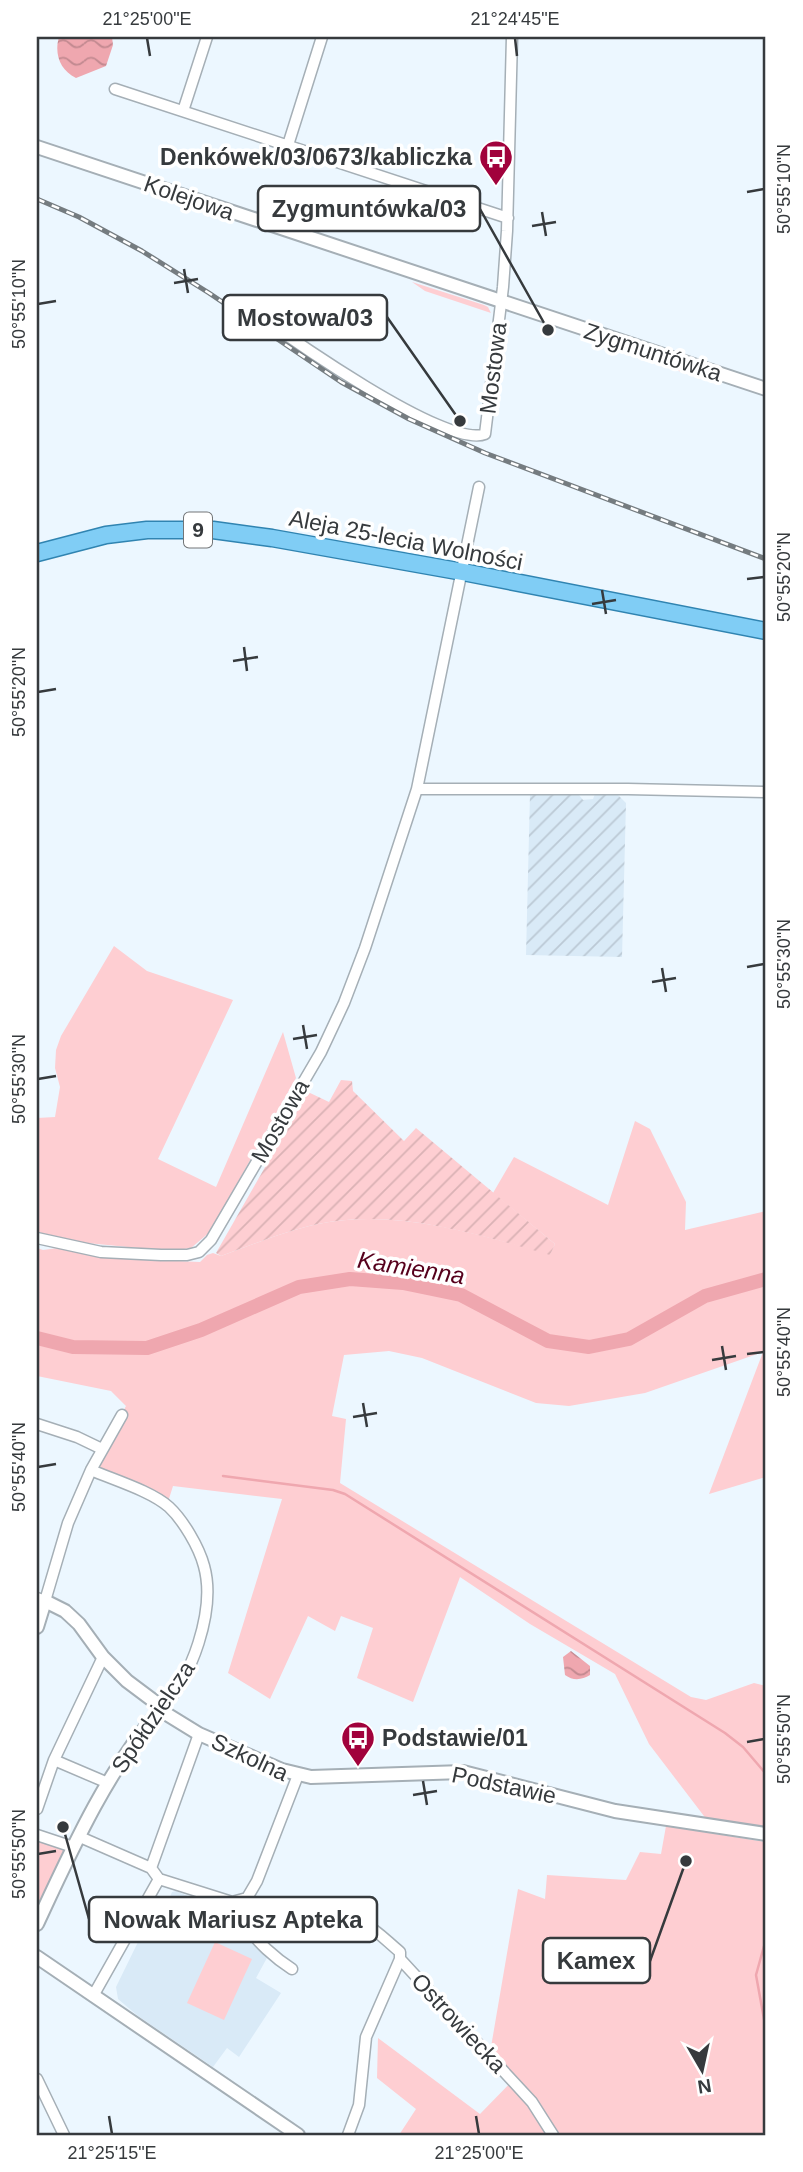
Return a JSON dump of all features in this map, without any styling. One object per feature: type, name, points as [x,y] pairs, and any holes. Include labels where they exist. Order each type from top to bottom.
[{"type":"main road","name":"Aleja 25-lecia Wolności","points":[[37,553],[106,535],[147,530],[213,530],[463,572],[766,631]]},
{"type":"street","points":[[183,111],[207,37]]},
{"type":"street","points":[[288,145],[322,37]]},
{"type":"street","name":"Mostowa","points":[[249,308],[318,358],[383,397],[443,428],[472,436],[485,434],[508,218],[512,37]]},
{"type":"street","points":[[115,89],[508,218]]},
{"type":"street","name":"Kolejowa","points":[[37,147],[501,302]]},
{"type":"street","name":"Zygmuntówka","points":[[501,302],[766,388]]},
{"type":"street","name":"Mostowa","points":[[37,1238],[101,1252],[187,1255],[205,1248],[332,1028],[365,948],[417,789],[479,487]]},
{"type":"street","points":[[417,789],[766,792]]},
{"type":"street","points":[[37,1627],[41,1599],[68,1523],[102,1448],[122,1415]]},
{"type":"street","points":[[37,1424],[102,1448]]},
{"type":"street","name":"Spółdzielcza","points":[[37,1924],[108,1783],[145,1727],[167,1703],[188,1670],[204,1617],[204,1564],[182,1524],[160,1500],[91,1470]]},
{"type":"street","name":"Szkolna","points":[[41,1599],[65,1611],[79,1624],[103,1657],[127,1681],[155,1702],[160,1710],[199,1734],[298,1775],[257,1881],[252,1892],[242,1901]]},
{"type":"street","points":[[37,1809],[54,1760],[103,1657]]},
{"type":"street","points":[[151,1868],[199,1734]]},
{"type":"street","points":[[54,1760],[108,1783]]},
{"type":"street","name":"Podstawie","points":[[298,1775],[463,1772],[615,1811],[766,1834]]},
{"type":"street","points":[[37,1774],[48,1778]]},
{"type":"street","points":[[37,1835],[76,1842],[151,1868],[159,1880],[225,1900],[242,1901],[246,1910],[246,1923],[274,1958],[292,1969]]},
{"type":"street","points":[[93,1996],[159,1880]]},
{"type":"street","points":[[332,1920],[346,1917],[359,1920],[400,1952],[400,1959]]},
{"type":"street","name":"Ostrowiecka","points":[[348,2135],[359,2105],[366,2036],[400,1959],[532,2102],[553,2135]]},
{"type":"street","points":[[38,1960],[298,2135]]},
{"type":"street","points":[[37,2079],[64,2135]]},
{"type":"shaded area","points":[[412,282],[484,305],[491,313],[425,291]]},
{"type":"shaded area","points":[[591,337],[719,380],[717,384],[590,341]]},
{"type":"shaded area","points":[[530,794],[579,795],[583,800],[593,799],[595,794],[617,794],[626,803],[622,957],[526,955]]},
{"type":"shaded area","points":[[114,946],[147,971],[233,1000],[158,1159],[216,1187],[283,1032],[296,1078],[210,1232],[191,1248],[169,1251],[87,1243],[37,1232],[37,1118],[55,1117],[60,1087],[55,1068],[56,1050],[61,1036]]},
{"type":"shaded area","points":[[341,1080],[352,1081],[353,1091],[404,1141],[416,1128],[555,1244],[550,1255],[435,1226],[376,1219],[318,1224],[221,1256],[216,1253],[308,1092],[329,1102]]},
{"type":"shaded area","points":[[635,1121],[650,1129],[686,1202],[685,1230],[766,1211],[766,1477],[709,1494],[763,1352],[645,1393],[569,1406],[536,1403],[422,1358],[389,1351],[344,1355],[332,1416],[346,1419],[340,1483],[691,1697],[706,1700],[754,1683],[766,1686],[766,1827],[707,1820],[649,1744],[615,1674],[530,1624],[460,1577],[413,1702],[357,1678],[373,1628],[341,1616],[335,1631],[308,1616],[270,1699],[228,1673],[282,1499],[173,1486],[167,1505],[91,1470],[126,1406],[111,1391],[37,1376],[37,1248],[58,1248],[110,1258],[200,1262],[213,1253],[221,1256],[318,1224],[376,1219],[435,1226],[550,1254],[555,1244],[493,1193],[514,1157],[608,1205]]},
{"type":"shaded area","points":[[666,1826],[766,1842],[766,2135],[399,2135],[416,2109],[377,2078],[378,2038],[480,2114],[516,2077],[491,2047],[518,1889],[545,1899],[547,1875],[626,1880],[640,1852],[661,1854]]},
{"type":"shaded area","points":[[37,1835],[73,1847],[37,1924]]},
{"type":"shaded area","points":[[176,1891],[226,1912],[268,1956],[256,1978],[281,1993],[239,2057],[227,2048],[213,2067],[138,2016],[118,1999],[116,1987],[138,1942],[162,1898],[168,1902],[172,1892]]},
{"type":"shaded area","points":[[215,1942],[252,1959],[224,2020],[187,2003]]},
{"type":"water","points":[[59,37],[112,37],[113,45],[106,66],[76,78],[70,75],[60,61],[57,49]]},
{"type":"water","points":[[571,1651],[590,1666],[590,1675],[578,1679],[565,1675],[563,1657]]},
{"type":"waterway","name":"Kamienna","points":[[37,1338],[73,1347],[147,1348],[201,1330],[299,1287],[350,1279],[403,1283],[461,1295],[548,1341],[589,1347],[629,1339],[705,1296],[766,1279]]},
{"type":"waterway","points":[[223,1476],[333,1490],[345,1494],[725,1733],[743,1747],[766,1774]]},
{"type":"waterway","points":[[766,1939],[756,1975],[766,2030]]},
{"type":"railway","points":[[37,199],[79,217],[142,251],[341,382],[409,419],[485,453],[766,559]]},
{"type":"place","name":"Denkówek/03/0673/kabliczka","points":[[496,187]]},
{"type":"place","name":"Zygmuntówka/03","points":[[548,330]]},
{"type":"place","name":"Mostowa/03","points":[[460,421]]},
{"type":"place","name":"Podstawie/01","points":[[358,1768]]},
{"type":"place","name":"Nowak Mariusz Apteka","points":[[63,1827]]},
{"type":"place","name":"Kamex","points":[[686,1861]]}]
